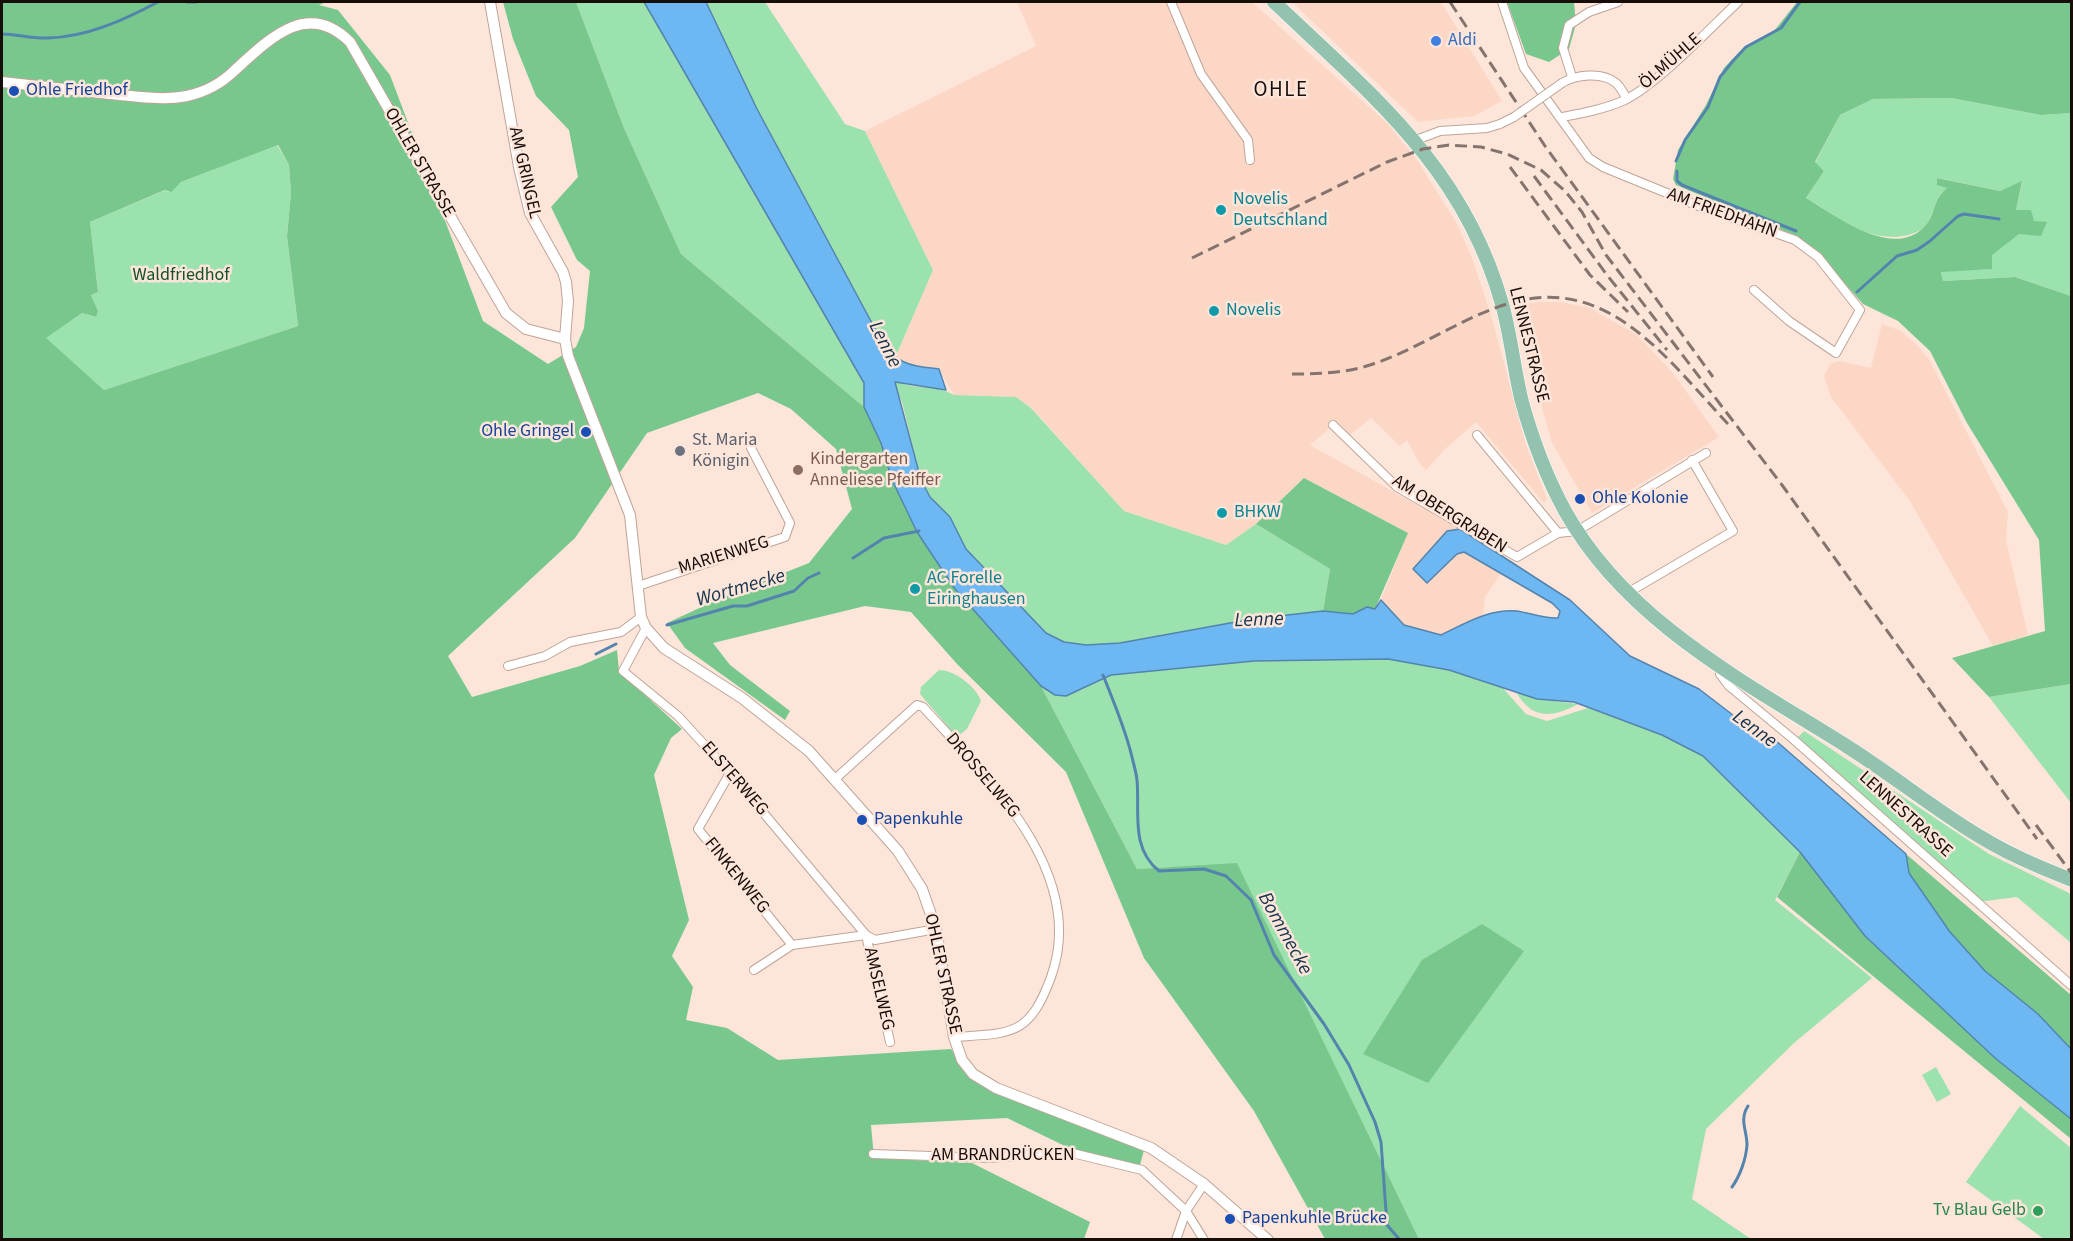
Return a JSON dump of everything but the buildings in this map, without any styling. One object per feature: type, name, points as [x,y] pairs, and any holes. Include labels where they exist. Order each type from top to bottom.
[{"type":"main road","name":"LENNESTRASSE","points":[[1274,2],[1416,140],[1444,178],[1474,230],[1502,304],[1522,403],[1553,487],[1577,531],[1629,592],[1689,646],[1721,669],[1851,748],[1969,829],[2019,858],[2066,877]]},
{"type":"street","name":"AM GRINGEL","points":[[490,2],[530,213],[563,272],[566,282],[568,301],[565,339]]},
{"type":"street","points":[[1171,2],[1201,74],[1248,140],[1250,160]]},
{"type":"street","name":"AM FRIEDHAHN","points":[[1502,2],[1524,68],[1541,95],[1562,117],[1588,158],[1603,167],[1701,207],[1794,240],[1818,257],[1860,310],[1836,353],[1789,321],[1754,290]]},
{"type":"street","points":[[1572,77],[1563,48],[1569,25],[1590,12],[1618,2]]},
{"type":"street","name":"ÖLMÜHLE","points":[[1562,117],[1605,108],[1627,99],[1649,83],[1738,2]]},
{"type":"street","name":"OHLER STRASSE","points":[[2,82],[153,98],[186,96],[207,90],[225,78],[291,16],[311,12],[325,15],[336,22],[350,42],[507,313],[526,329],[565,339],[568,356],[630,515],[641,617],[646,628],[664,648],[776,724],[809,751],[898,851],[922,889],[936,929],[954,1037],[962,1060],[974,1074],[996,1088],[1151,1148],[1204,1184],[1268,1239]]},
{"type":"street","points":[[1416,140],[1440,131],[1487,128],[1500,124],[1572,77],[1598,76],[1616,82],[1627,99]]},
{"type":"street","name":"AM OBERGRABEN","points":[[1333,425],[1397,486],[1517,558],[1558,534],[1577,531]]},
{"type":"street","points":[[1477,435],[1558,534]]},
{"type":"street","name":"MARIENWEG","points":[[638,586],[785,537],[790,522],[751,448]]},
{"type":"street","points":[[1577,531],[1706,453]]},
{"type":"street","points":[[1629,592],[1733,531],[1692,460]]},
{"type":"street","points":[[508,666],[545,656],[570,642],[621,632],[641,617]]},
{"type":"street","name":"ELSTERWEG","points":[[646,628],[624,671],[678,716],[730,772],[866,935]]},
{"type":"street","name":"LENNESTRASSE","points":[[1721,669],[1720,674],[1729,686],[1793,739],[2072,986]]},
{"type":"street","name":"DROSSELWEG","points":[[836,779],[918,705],[923,707],[997,788],[1031,838],[1052,885],[1059,927],[1054,967],[1041,1006],[1024,1023],[1005,1033],[954,1037]]},
{"type":"street","name":"FINKENWEG","points":[[730,772],[698,829],[792,945]]},
{"type":"street","name":"AMSELWEG","points":[[754,970],[792,945],[866,935],[874,940],[936,929]]},
{"type":"street","name":"AMSELWEG","points":[[866,935],[890,1042]]},
{"type":"street","name":"AM BRANDRÜCKEN","points":[[873,1154],[990,1158],[1068,1152],[1142,1170],[1186,1211],[1204,1239]]},
{"type":"street","points":[[1176,1239],[1186,1211],[1204,1184]]},
{"type":"shaded area","points":[[1017,2],[1252,2],[1388,124],[1417,160],[1456,222],[1472,258],[1491,315],[1526,445],[1547,499],[1544,503],[1476,422],[1445,449],[1426,470],[1419,463],[1407,440],[1400,446],[1371,418],[1350,435],[1337,422],[1310,445],[1460,529],[1447,531],[1427,583],[1457,554],[1464,552],[1470,555],[1501,573],[1485,597],[1483,615],[1442,635],[1404,625],[1381,600],[1408,533],[1304,478],[1256,524],[1226,545],[1124,511],[1032,408],[1016,397],[954,395],[939,369],[918,367],[895,358],[933,270],[865,131],[1036,46]]},
{"type":"shaded area","points":[[1292,2],[1441,2],[1502,101],[1474,116],[1418,122]]},
{"type":"shaded area","points":[[1538,302],[1561,302],[1590,308],[1637,335],[1672,372],[1719,437],[1592,513],[1552,443],[1523,340],[1515,306]]},
{"type":"shaded area","points":[[1882,324],[1901,331],[1930,361],[2008,512],[2006,540],[2028,635],[1993,646],[1910,501],[1831,397],[1824,376],[1830,364],[1840,361],[1871,368]]},
{"type":"green space","points":[[2,2],[326,2],[319,5],[338,10],[390,75],[483,321],[548,364],[576,347],[584,328],[590,271],[577,260],[551,207],[578,177],[569,130],[536,96],[513,39],[503,2],[576,2],[624,128],[681,254],[864,407],[881,443],[892,480],[917,532],[955,589],[1041,686],[1137,869],[1237,863],[1419,1239],[1325,1239],[1254,1111],[1144,958],[1066,772],[957,664],[911,612],[865,606],[713,643],[730,665],[790,711],[785,720],[685,648],[667,623],[721,598],[809,563],[852,509],[836,449],[791,409],[758,393],[647,433],[575,538],[448,656],[472,697],[580,666],[617,650],[619,671],[682,729],[671,738],[654,775],[689,920],[672,956],[693,987],[686,1020],[727,1028],[778,1060],[951,1049],[971,1077],[1144,1150],[1140,1165],[1069,1148],[1007,1118],[871,1125],[874,1158],[972,1163],[1090,1222],[1084,1239],[2,1240]],"holes":[[[278,145],[289,165],[291,193],[287,236],[298,326],[104,390],[46,338],[82,313],[96,317],[98,311],[91,295],[98,292],[90,222],[165,190],[171,192],[181,182]]]},
{"type":"green space","points":[[576,2],[644,2],[864,383],[864,407],[681,254],[624,128]]},
{"type":"green space","points":[[706,2],[765,2],[845,124],[865,131],[933,270],[895,358],[880,338],[757,109]]},
{"type":"green space","points":[[1507,2],[1574,2],[1576,24],[1569,49],[1549,62],[1526,54]]},
{"type":"green space","points":[[1797,2],[2071,2],[2071,113],[2041,115],[1951,98],[1873,99],[1840,115],[1815,162],[1824,171],[1806,198],[1864,231],[1880,237],[1896,239],[1911,236],[1924,227],[1931,218],[1938,199],[1947,188],[1937,185],[1937,178],[2000,191],[2022,181],[2016,210],[2031,210],[2034,221],[2047,222],[2041,236],[2019,234],[1992,255],[1992,269],[1941,272],[1943,281],[2015,277],[2071,296],[2071,684],[1989,697],[1952,658],[2045,631],[2039,540],[1967,423],[1930,351],[1898,321],[1863,304],[1821,257],[1796,236],[1676,185],[1673,179],[1678,150],[1706,105],[1724,68],[1744,47],[1774,31]]},
{"type":"green space","points":[[1951,98],[2041,115],[2071,113],[2071,296],[2015,277],[1943,281],[1941,271],[1991,269],[1991,255],[2034,221],[2016,210],[2022,182],[2000,191],[1938,178],[1947,188],[1938,198],[1928,222],[1920,230],[1903,236],[1889,237],[1864,231],[1841,220],[1806,198],[1824,171],[1815,163],[1840,115],[1873,99]]},
{"type":"green space","name":"Waldfriedhof","points":[[277,145],[289,165],[291,193],[287,236],[298,326],[104,390],[45,338],[82,313],[95,317],[98,311],[91,295],[98,292],[90,222],[166,190],[168,192],[181,182]]},
{"type":"green space","points":[[895,381],[940,389],[954,395],[1016,397],[1031,408],[1124,511],[1226,545],[1256,524],[1330,569],[1323,611],[1252,619],[1120,643],[1086,645],[1064,642],[1046,633],[966,549],[950,517],[930,497],[921,480]]},
{"type":"green space","points":[[1304,478],[1408,533],[1375,609],[1367,607],[1353,614],[1323,611],[1330,569],[1256,524]]},
{"type":"green space","points":[[1388,659],[1449,670],[1502,687],[1526,714],[1547,721],[1588,708],[1662,735],[1703,756],[1800,852],[1775,900],[1872,978],[1794,1043],[1706,1129],[1692,1199],[1751,1239],[1419,1239],[1237,864],[1137,869],[1041,686],[1055,695],[1081,690],[1111,675],[1254,661]]},
{"type":"green space","points":[[939,670],[964,680],[981,701],[967,729],[957,737],[920,694],[921,687]]},
{"type":"green space","points":[[2071,684],[2071,803],[1989,697]]},
{"type":"green space","points":[[1516,692],[1537,699],[1578,704],[1560,712],[1544,714],[1529,708]]},
{"type":"green space","points":[[1804,731],[1989,854],[2069,893],[2071,897],[2071,943],[2017,897],[1978,902],[1796,739]]},
{"type":"green space","points":[[1800,852],[1865,936],[1995,1058],[2071,1119],[2071,1139],[1777,897]]},
{"type":"green space","points":[[1906,854],[2071,995],[2071,1049],[2038,1014],[1985,971],[1950,932],[1909,873]]},
{"type":"green space","points":[[1482,924],[1524,951],[1428,1083],[1363,1054],[1422,960]]},
{"type":"green space","points":[[1936,1067],[1951,1094],[1937,1102],[1922,1075]]},
{"type":"green space","name":"Tv Blau Gelb","points":[[2020,1106],[2071,1148],[2071,1239],[2044,1239],[1966,1182]]},
{"type":"water","name":"Lenne","points":[[644,2],[706,2],[757,109],[880,338],[898,359],[911,365],[939,369],[946,390],[895,382],[921,480],[930,497],[950,517],[966,549],[1046,633],[1064,642],[1086,645],[1120,643],[1252,619],[1323,611],[1353,614],[1367,607],[1375,609],[1381,600],[1404,625],[1441,635],[1496,612],[1517,611],[1558,618],[1560,611],[1552,603],[1464,552],[1457,554],[1427,583],[1413,569],[1447,531],[1460,529],[1570,600],[1630,656],[1699,689],[1742,722],[1759,726],[1906,854],[1909,873],[1950,932],[1985,971],[2038,1014],[2071,1049],[2071,1119],[1995,1058],[1865,936],[1800,852],[1703,756],[1662,735],[1574,702],[1537,699],[1449,670],[1388,659],[1254,661],[1111,675],[1066,696],[1055,695],[1041,686],[955,589],[917,532],[892,480],[881,443],[864,407],[864,383]]},
{"type":"waterway","points":[[2,34],[42,38],[63,37],[91,31],[119,21],[158,2]]},
{"type":"waterway","points":[[187,2],[196,2]]},
{"type":"waterway","points":[[1676,161],[1685,140],[1708,107],[1720,77],[1746,47],[1781,28],[1800,2]]},
{"type":"waterway","points":[[1677,171],[1677,181],[1682,185],[1796,231]]},
{"type":"waterway","points":[[1857,292],[1897,256],[1917,250],[1958,216],[1964,214],[1999,219]]},
{"type":"waterway","name":"Wortmecke","points":[[853,558],[884,538],[919,531]]},
{"type":"waterway","name":"Wortmecke","points":[[667,625],[733,606],[747,606],[794,591],[808,578],[819,573]]},
{"type":"waterway","name":"Wortmecke","points":[[596,654],[616,644]]},
{"type":"waterway","name":"Bommecke","points":[[1103,675],[1125,733],[1135,770],[1138,828],[1144,851],[1159,871],[1204,869],[1226,876],[1251,900],[1274,955],[1324,1024],[1349,1065],[1375,1122],[1381,1142],[1387,1225],[1400,1240]]},
{"type":"waterway","points":[[1732,1187],[1740,1173],[1745,1156],[1747,1145],[1744,1116],[1748,1106]]},
{"type":"railway","points":[[1450,2],[1545,146],[1713,377]]},
{"type":"railway","points":[[1192,258],[1387,162],[1423,149],[1449,145],[1481,147],[1507,154],[1541,170],[1565,191],[1582,212],[1606,255],[1782,485],[2037,839]]},
{"type":"railway","points":[[1510,167],[1590,275],[1628,312]]},
{"type":"railway","points":[[1534,176],[1607,275],[1667,350]]},
{"type":"railway","points":[[1292,374],[1313,374],[1363,367],[1405,351],[1495,308],[1525,300],[1556,297],[1589,304],[1638,332],[1679,370],[1728,424]]},
{"type":"railway","points":[[2036,825],[2072,874]]},
{"type":"place","name":"Aldi","points":[[1436,41]]},
{"type":"place","name":"Ohle Friedhof","points":[[14,91]]},
{"type":"place","name":"Novelis Deutschland","points":[[1221,210]]},
{"type":"place","name":"Novelis","points":[[1214,311]]},
{"type":"place","name":"Ohle Gringel","points":[[586,432]]},
{"type":"place","name":"St. Maria Königin","points":[[680,451]]},
{"type":"place","name":"Kindergarten Anneliese Pfeiffer","points":[[798,470]]},
{"type":"place","name":"Ohle Kolonie","points":[[1580,499]]},
{"type":"place","name":"BHKW","points":[[1222,513]]},
{"type":"place","name":"AC Forelle Eiringhausen","points":[[915,589]]},
{"type":"place","name":"Papenkuhle","points":[[862,820]]},
{"type":"place","name":"Tv Blau Gelb","points":[[2038,1211]]},
{"type":"place","name":"Papenkuhle Brücke","points":[[1230,1219]]},
{"type":"district","name":"OHLE","points":[[1281,91]]}]
